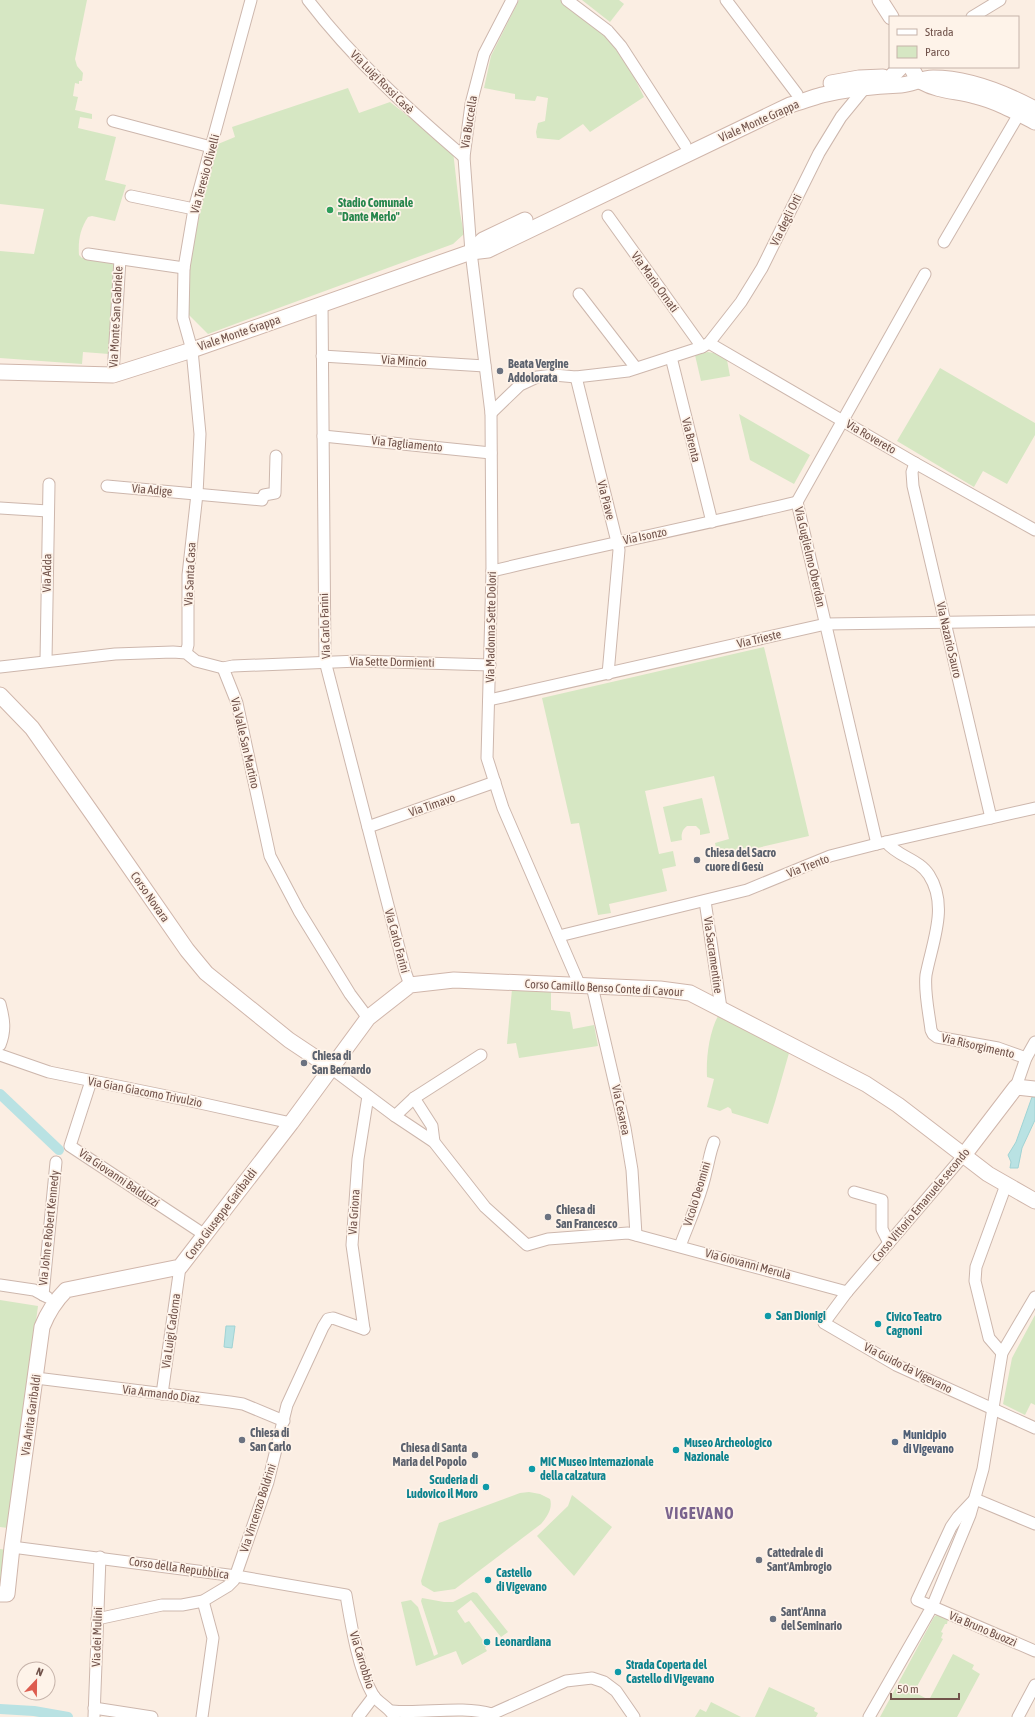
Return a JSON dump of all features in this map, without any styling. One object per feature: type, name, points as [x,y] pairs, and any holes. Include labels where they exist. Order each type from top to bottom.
[{"type":"street","name":"Via Teresio Olivelli","points":[[192,350],[183,318],[184,268],[194,210],[251,0]]},
{"type":"street","name":"Via Luigi Rossi Casè","points":[[308,0],[332,31],[383,85],[464,157]]},
{"type":"street","name":"Via Buccella","points":[[471,252],[464,157],[471,104],[484,54],[512,0]]},
{"type":"street","points":[[568,0],[608,31],[621,46],[685,145]]},
{"type":"street","points":[[726,0],[797,94]]},
{"type":"street","points":[[880,0],[890,16]]},
{"type":"street","points":[[974,16],[1000,0]]},
{"type":"street","points":[[935,68],[939,73],[953,79],[1001,93],[1035,109]]},
{"type":"street","points":[[916,71],[933,78],[953,79]]},
{"type":"street","points":[[916,71],[932,87],[976,96],[999,104],[1035,122]]},
{"type":"street","name":"Viale Monte Grappa","points":[[471,252],[485,239],[685,145],[819,85],[896,72],[903,75],[916,71]]},
{"type":"street","name":"Viale Monte Grappa","points":[[0,372],[113,375],[192,350],[471,252],[488,250],[790,105],[823,95],[904,85],[916,71]]},
{"type":"street","name":"Via degli Orti","points":[[706,345],[741,302],[762,268],[819,153],[841,117],[864,89]]},
{"type":"street","points":[[944,242],[1019,114]]},
{"type":"street","points":[[113,121],[211,147]]},
{"type":"street","points":[[131,196],[194,210]]},
{"type":"street","name":"Via Mario Ornati","points":[[608,216],[706,345]]},
{"type":"street","name":"Via Madonna Sette Dolori","points":[[471,252],[491,413],[492,571],[487,758],[503,808],[559,936],[586,986]]},
{"type":"street","points":[[88,254],[184,268]]},
{"type":"street","name":"Via Monte San Gabriele","points":[[113,375],[120,258]]},
{"type":"street","name":"Via Guglielmo Oberdan","points":[[882,843],[826,624],[797,502],[925,274]]},
{"type":"street","points":[[579,294],[636,368]]},
{"type":"street","name":"Via Carlo Farini","points":[[322,304],[325,661],[404,971],[410,985]]},
{"type":"street","points":[[491,413],[520,385],[537,377],[554,375],[576,377],[628,371],[706,345]]},
{"type":"street","name":"Via Rovereto","points":[[706,345],[1035,530]]},
{"type":"street","name":"Via Santa Casa","points":[[186,653],[188,645],[188,575],[197,494],[200,434],[192,350]]},
{"type":"street","name":"Via Mincio","points":[[322,356],[485,366]]},
{"type":"street","name":"Via Brenta","points":[[671,357],[712,522]]},
{"type":"street","name":"Via Piave","points":[[576,377],[619,550],[608,674]]},
{"type":"street","name":"Via Tagliamento","points":[[323,436],[491,453]]},
{"type":"street","points":[[197,494],[262,500],[264,495],[275,493],[276,456]]},
{"type":"street","name":"Via Nazario Sauro","points":[[915,463],[912,478],[992,818]]},
{"type":"street","name":"Via Adda","points":[[46,661],[49,484]]},
{"type":"street","name":"Via Adige","points":[[107,486],[197,494]]},
{"type":"street","name":"Via Isonzo","points":[[492,571],[797,502]]},
{"type":"street","points":[[0,508],[48,511]]},
{"type":"street","name":"Via Trieste","points":[[489,700],[826,624],[945,621],[1035,621]]},
{"type":"street","points":[[0,666],[115,654],[186,653],[196,661],[223,668]]},
{"type":"street","name":"Via Sette Dormienti","points":[[223,668],[233,666],[325,661],[490,665]]},
{"type":"street","name":"Via Valle San Martino","points":[[223,668],[237,703],[270,856],[299,911],[350,994],[368,1018]]},
{"type":"street","name":"Corso Novara","points":[[0,695],[32,728],[187,950],[206,973],[289,1040],[331,1068]]},
{"type":"street","name":"Via Timavo","points":[[368,827],[495,782]]},
{"type":"street","name":"Via Trento","points":[[559,936],[747,890],[830,856],[1035,808]]},
{"type":"street","name":"Via Risorgimento","points":[[882,843],[919,864],[929,874],[938,896],[935,942],[926,983],[931,1030],[933,1034],[937,1037],[998,1048],[1026,1058]]},
{"type":"street","name":"Via Sacramentine","points":[[705,901],[720,1008]]},
{"type":"street","name":"Corso Camillo Benso Conte di Cavour","points":[[410,985],[454,980],[680,991],[690,993],[872,1087],[988,1174],[1035,1201]]},
{"type":"street","points":[[410,985],[368,1018],[331,1068],[395,1116],[434,1142]]},
{"type":"street","name":"Via Cesarea","points":[[586,986],[625,1128],[632,1170],[636,1235]]},
{"type":"street","points":[[0,1004],[4,1022],[4,1031],[0,1045]]},
{"type":"street","points":[[1035,1042],[1026,1058],[1016,1087],[1035,1089]]},
{"type":"street","name":"Via Gian Giacomo Trivulzio","points":[[0,1055],[49,1072],[291,1123]]},
{"type":"street","points":[[395,1116],[414,1098],[481,1055]]},
{"type":"street","name":"Corso Giuseppe Garibaldi","points":[[66,1290],[180,1267],[291,1123],[331,1068]]},
{"type":"street","name":"Via Giovanni Balduzzi","points":[[91,1081],[70,1146],[205,1235]]},
{"type":"street","name":"Corso Vittorio Emanuele secondo","points":[[824,1322],[847,1292],[964,1155],[1016,1087]]},
{"type":"street","name":"Via Griona","points":[[364,1329],[352,1245],[358,1158],[368,1096]]},
{"type":"street","points":[[414,1098],[432,1126],[434,1142]]},
{"type":"street","name":"Via Giovanni Merula","points":[[434,1142],[485,1207],[524,1242],[628,1233],[847,1292]]},
{"type":"street","name":"Vicolo Deomini","points":[[680,1246],[706,1172],[708,1157],[714,1142]]},
{"type":"street","name":"Via John e Robert Kennedy","points":[[49,1298],[56,1162]]},
{"type":"street","points":[[1002,1353],[989,1338],[975,1281],[976,1267],[1006,1185]]},
{"type":"street","points":[[854,1192],[882,1200],[882,1228],[889,1243]]},
{"type":"street","name":"Via Luigi Cadorna","points":[[162,1394],[180,1267]]},
{"type":"street","points":[[0,1285],[34,1290],[49,1298]]},
{"type":"street","name":"Via Anita Garibaldi","points":[[0,1594],[7,1594],[6,1546],[36,1378],[42,1327],[48,1314],[49,1298],[66,1290]]},
{"type":"street","points":[[869,1717],[932,1607],[970,1515],[983,1469],[1002,1353],[1035,1297]]},
{"type":"street","name":"Via Vincenzo Boldrini","points":[[236,1576],[268,1482],[287,1405],[328,1319],[333,1318],[364,1329]]},
{"type":"street","name":"Via Guido da Vigevano","points":[[824,1322],[896,1365],[1035,1428]]},
{"type":"street","name":"Via Armando Diaz","points":[[36,1378],[244,1404],[284,1421]]},
{"type":"street","points":[[975,1499],[1035,1524]]},
{"type":"street","name":"Via Bruno Buozzi","points":[[975,1499],[958,1516],[951,1527],[916,1600],[1035,1651]]},
{"type":"street","name":"Corso della Repubblica","points":[[6,1546],[100,1557],[236,1576],[346,1595]]},
{"type":"street","name":"Via dei Mulini","points":[[94,1712],[100,1557]]},
{"type":"street","points":[[97,1619],[162,1605],[204,1604],[228,1586],[236,1576]]},
{"type":"street","name":"Via Carrobbio","points":[[346,1595],[355,1643],[374,1696],[393,1714]]},
{"type":"street","points":[[202,1717],[213,1638],[204,1604]]},
{"type":"street","points":[[393,1714],[451,1710],[481,1711],[491,1715],[566,1681],[592,1678],[604,1682],[616,1691],[634,1717]]},
{"type":"street","points":[[1018,1717],[1035,1685]]},
{"type":"street","points":[[358,1717],[374,1696]]},
{"type":"street","points":[[94,1712],[152,1717]]},
{"type":"green space","points":[[0,0],[87,0],[75,59],[77,66],[83,73],[82,81],[79,81],[79,84],[75,83],[73,96],[78,97],[75,110],[92,114],[92,119],[80,117],[78,128],[116,137],[105,180],[126,185],[115,221],[92,216],[88,217],[80,235],[79,255],[82,258],[116,261],[109,354],[83,352],[82,364],[0,358],[0,251],[34,254],[44,209],[0,204]]},
{"type":"green space","points":[[519,0],[562,0],[608,37],[634,77],[644,97],[590,132],[583,124],[559,140],[537,138],[536,132],[538,123],[545,121],[548,98],[537,96],[535,101],[515,99],[515,94],[484,88],[491,56]]},
{"type":"green space","points":[[582,0],[619,0],[624,4],[610,22]]},
{"type":"green space","name":"Stadio Comunale \"Dante Merlo\"","points":[[348,88],[359,113],[390,102],[453,151],[460,213],[464,234],[453,244],[208,334],[186,312],[190,264],[201,206],[218,144],[235,137],[232,127]]},
{"type":"green space","points":[[708,352],[714,353],[727,360],[730,376],[701,381],[695,355]]},
{"type":"green space","points":[[940,368],[1035,423],[1035,435],[1007,484],[983,471],[974,487],[897,441]]},
{"type":"green space","points":[[739,414],[810,455],[794,484],[750,460]]},
{"type":"green space","points":[[764,647],[809,836],[718,857],[715,843],[729,839],[714,776],[645,791],[659,854],[673,851],[676,866],[662,869],[667,891],[609,904],[611,913],[598,915],[579,823],[571,824],[542,698]]},
{"type":"green space","points":[[702,798],[710,833],[700,835],[700,830],[696,826],[687,826],[682,832],[682,840],[671,842],[663,807]]},
{"type":"green space","points":[[512,989],[551,992],[551,1010],[570,1012],[573,1029],[594,1025],[598,1046],[519,1058],[516,1043],[507,1044]]},
{"type":"green space","points":[[718,1016],[789,1053],[768,1124],[732,1113],[731,1109],[728,1107],[720,1111],[707,1107],[714,1079],[707,1077],[707,1062],[710,1038]]},
{"type":"green space","points":[[0,1300],[38,1306],[8,1528],[0,1527]]},
{"type":"green space","points":[[1035,1315],[1035,1405],[1031,1403],[1025,1415],[1003,1404],[1012,1358]]},
{"type":"green space","points":[[529,1492],[540,1494],[550,1499],[550,1509],[541,1524],[455,1589],[434,1592],[422,1585],[421,1581],[439,1523],[520,1493]]},
{"type":"green space","points":[[572,1495],[612,1527],[574,1576],[537,1536],[568,1506]]},
{"type":"green space","points":[[0,1549],[7,1550],[0,1590]]},
{"type":"green space","points":[[473,1592],[477,1593],[508,1632],[501,1637],[471,1600],[457,1611],[465,1623],[469,1621],[487,1646],[485,1648],[487,1651],[462,1665],[456,1651],[416,1666],[401,1602],[411,1600],[418,1607],[434,1656],[438,1654],[421,1601],[422,1598],[453,1602]]},
{"type":"green space","points":[[939,1613],[948,1619],[947,1624],[945,1624],[941,1632],[943,1633],[941,1638],[943,1639],[914,1692],[929,1700],[953,1654],[974,1665],[972,1669],[980,1674],[957,1717],[880,1717],[934,1617]]},
{"type":"green space","points":[[769,1687],[815,1708],[814,1711],[818,1713],[816,1717],[755,1717]]},
{"type":"green space","points":[[711,1702],[741,1717],[695,1717],[700,1709],[706,1712]]},
{"type":"water","points":[[1032,1097],[1035,1097],[1035,1120],[1022,1148],[1018,1168],[1010,1168],[1011,1162],[1008,1155],[1016,1142]]},
{"type":"water","points":[[226,1326],[235,1326],[232,1348],[224,1347]]},
{"type":"waterway","points":[[0,1094],[59,1150]]},
{"type":"waterway","points":[[0,1709],[34,1711],[68,1717]]},
{"type":"place","name":"Stadio Comunale \"Dante Merlo\"","points":[[330,210]]},
{"type":"place","name":"Beata Vergine Addolorata","points":[[500,371]]},
{"type":"place","name":"Chiesa del Sacro cuore di Gesù","points":[[697,860]]},
{"type":"place","name":"Chiesa di San Bernardo","points":[[304,1063]]},
{"type":"place","name":"Chiesa di San Francesco","points":[[548,1217]]},
{"type":"place","name":"San Dionigi","points":[[768,1316]]},
{"type":"place","name":"Civico Teatro Cagnoni","points":[[878,1324]]},
{"type":"place","name":"Chiesa di San Carlo","points":[[242,1440]]},
{"type":"place","name":"Municipio di Vigevano","points":[[895,1442]]},
{"type":"place","name":"Museo Archeologico Nazionale","points":[[676,1450]]},
{"type":"place","name":"Chiesa di Santa Maria del Popolo","points":[[475,1455]]},
{"type":"place","name":"MIC Museo internazionale della calzatura","points":[[532,1469]]},
{"type":"place","name":"Scuderia di Ludovico il Moro","points":[[486,1487]]},
{"type":"place","name":"Cattedrale di Sant'Ambrogio","points":[[759,1560]]},
{"type":"place","name":"Castello di Vigevano","points":[[488,1580]]},
{"type":"place","name":"Sant'Anna del Seminario","points":[[773,1619]]},
{"type":"place","name":"Leonardiana","points":[[487,1642]]},
{"type":"place","name":"Strada Coperta del Castello di Vigevano","points":[[618,1672]]},
{"type":"district","name":"VIGEVANO","points":[[700,1513]]}]
